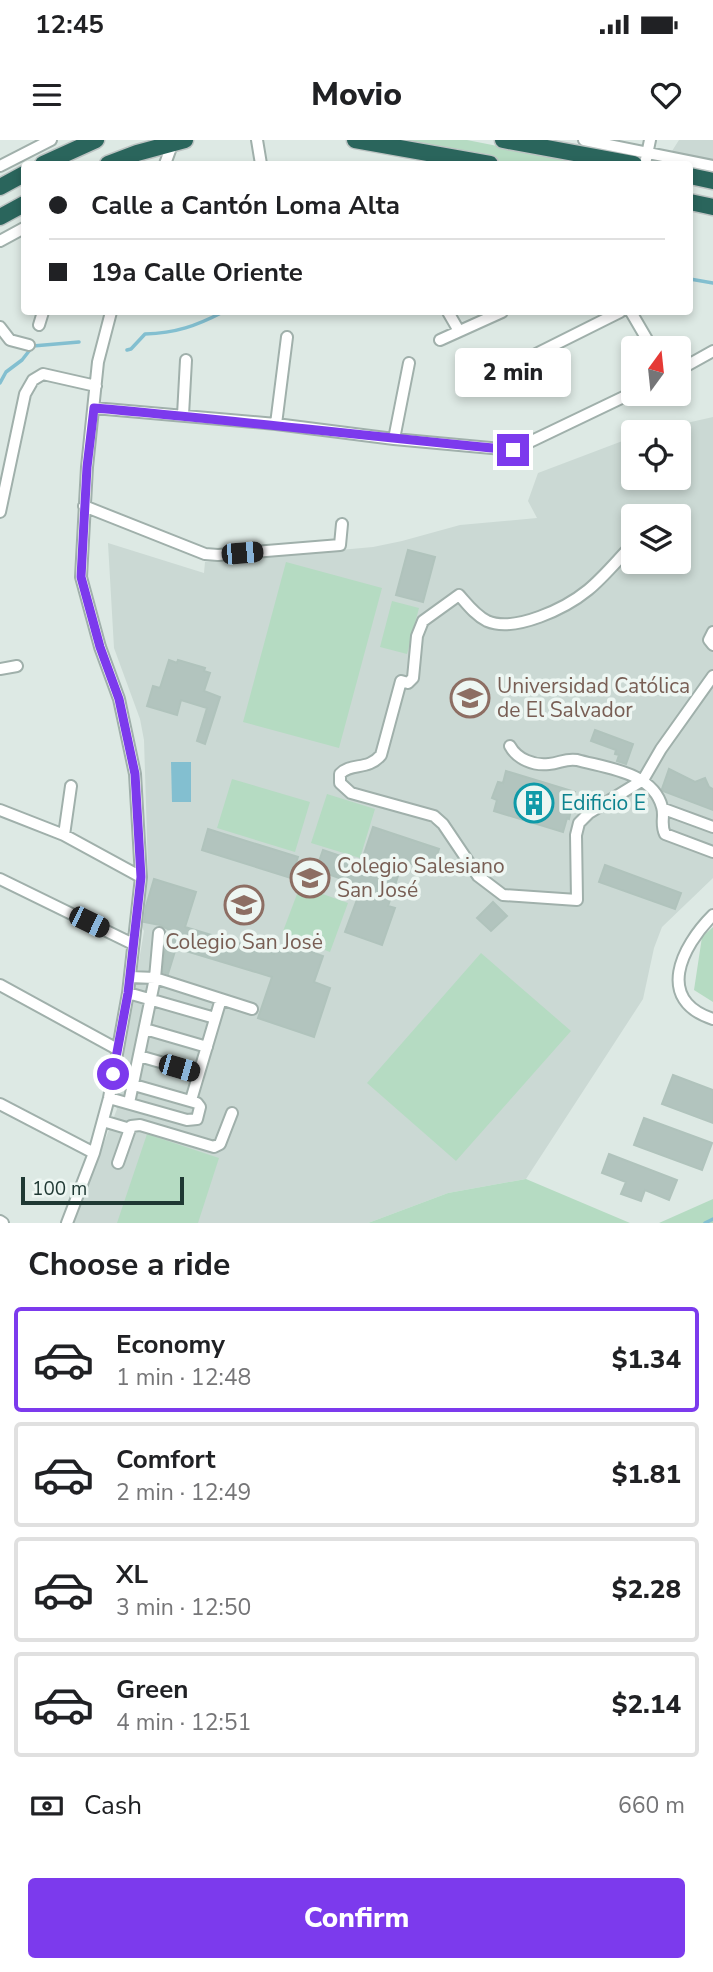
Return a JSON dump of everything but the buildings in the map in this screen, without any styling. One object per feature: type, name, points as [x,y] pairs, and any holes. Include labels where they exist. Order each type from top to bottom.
[{"type":"highway","points":[[50,161],[96,140]]},
{"type":"highway","points":[[355,140],[473,161]]},
{"type":"highway","points":[[503,140],[618,161]]},
{"type":"highway","points":[[117,161],[180,141]]},
{"type":"highway","points":[[0,187],[21,176]]},
{"type":"highway","points":[[693,177],[713,181]]},
{"type":"highway","points":[[0,217],[21,206]]},
{"type":"street","points":[[0,166],[51,140]]},
{"type":"street","points":[[257,140],[260,161]]},
{"type":"street","points":[[584,140],[646,159],[665,161]]},
{"type":"street","points":[[646,159],[650,140]]},
{"type":"street","points":[[167,161],[180,141]]},
{"type":"street","points":[[693,164],[713,166]]},
{"type":"street","points":[[0,241],[21,230]]},
{"type":"street","points":[[39,325],[42,315]]},
{"type":"street","points":[[67,1223],[94,1153],[109,1098],[128,993],[141,877],[135,774],[119,699],[100,647],[81,577],[84,506],[98,362],[110,315]]},
{"type":"street","points":[[450,315],[459,331]]},
{"type":"street","points":[[440,340],[495,315]]},
{"type":"street","points":[[470,387],[614,315]]},
{"type":"street","points":[[633,315],[645,336]]},
{"type":"street","points":[[0,328],[10,340],[29,345]]},
{"type":"street","points":[[276,424],[287,337]]},
{"type":"street","points":[[691,363],[713,351]]},
{"type":"street","points":[[183,415],[186,360]]},
{"type":"street","points":[[394,439],[409,363]]},
{"type":"street","points":[[0,512],[24,394],[33,380],[43,374],[96,386]]},
{"type":"street","points":[[94,408],[276,424],[513,450],[621,398]]},
{"type":"street","points":[[84,506],[194,550],[218,555],[340,545],[342,524]]},
{"type":"street","points":[[621,556],[586,592],[550,612],[526,621],[505,624],[487,621],[459,595],[427,617],[418,632],[413,678],[408,682],[401,681],[381,755],[365,767],[345,769],[339,778],[342,787],[351,793],[427,813],[439,819],[478,876],[503,895],[577,900],[578,826],[589,813],[643,780],[661,749],[713,676]]},
{"type":"street","points":[[713,632],[709,640],[713,645]]},
{"type":"street","points":[[0,669],[18,666]]},
{"type":"street","points":[[510,746],[514,754],[522,760],[548,764],[568,759],[577,760],[643,780],[658,795],[664,809],[662,827],[665,834],[713,852]]},
{"type":"street","points":[[64,835],[71,786]]},
{"type":"street","points":[[664,809],[713,827]]},
{"type":"street","points":[[0,810],[64,835],[141,877]]},
{"type":"street","points":[[0,878],[133,944]]},
{"type":"street","points":[[713,915],[698,930],[687,948],[678,983],[680,993],[691,1010],[713,1019]]},
{"type":"street","points":[[129,1103],[155,978],[159,933]]},
{"type":"street","points":[[130,977],[155,978],[252,1009]]},
{"type":"street","points":[[0,985],[117,1049]]},
{"type":"street","points":[[128,993],[215,1018]]},
{"type":"street","points":[[191,1100],[221,999]]},
{"type":"street","points":[[145,1029],[206,1047]]},
{"type":"street","points":[[139,1056],[199,1073]]},
{"type":"street","points":[[109,1098],[193,1121],[197,1119],[200,1107],[191,1100],[134,1085]]},
{"type":"street","points":[[0,1104],[94,1153]]},
{"type":"street","points":[[118,1163],[130,1129],[135,1124],[214,1147],[220,1144],[232,1113]]},
{"type":"street","points":[[103,1121],[130,1129]]},
{"type":"shaded area","points":[[679,140],[713,140],[713,161],[672,151]]},
{"type":"shaded area","points":[[713,417],[713,878],[662,927],[654,948],[643,999],[526,1179],[448,1193],[368,1223],[73,1223],[117,1109],[115,1104],[144,931],[139,921],[148,870],[144,740],[140,719],[114,648],[108,543],[204,573],[205,562],[373,547],[460,525],[537,518],[528,501],[538,473],[621,442],[621,490],[691,490],[691,422]]},
{"type":"green space","points":[[381,140],[467,140],[575,161],[500,161]]},
{"type":"green space","points":[[286,562],[382,588],[339,748],[243,722]]},
{"type":"green space","points":[[392,601],[419,608],[407,654],[380,647]]},
{"type":"green space","points":[[232,779],[310,802],[295,852],[217,828]]},
{"type":"green space","points":[[327,794],[375,809],[360,858],[311,843]]},
{"type":"green space","points":[[300,886],[348,903],[330,952],[282,934]]},
{"type":"green space","points":[[713,927],[713,1002],[694,990],[702,937]]},
{"type":"green space","points":[[481,953],[571,1031],[456,1161],[367,1083]]},
{"type":"green space","points":[[147,1134],[219,1158],[198,1223],[117,1223]]},
{"type":"green space","points":[[526,1179],[630,1223],[368,1223],[448,1193]]},
{"type":"green space","points":[[713,1199],[713,1223],[659,1223]]},
{"type":"water","points":[[171,762],[191,762],[191,802],[172,802]]},
{"type":"waterway","points":[[693,280],[713,283]]},
{"type":"waterway","points":[[127,350],[145,334],[186,328],[217,315]]},
{"type":"waterway","points":[[0,383],[6,372],[22,360],[33,346],[79,342]]},
{"type":"waterway","points":[[705,1223],[713,1219]]},
{"type":"place","name":"Universidad Católica de El Salvador","points":[[470,698]]},
{"type":"place","name":"Edificio E","points":[[534,803]]},
{"type":"place","name":"Colegio Salesiano San José","points":[[310,878]]},
{"type":"place","name":"Colegio San Josė","points":[[244,905]]},
{"type":"route","points":[[113,1074],[128,993],[141,877],[135,774],[119,699],[100,647],[81,577],[84,506],[94,408],[276,424],[513,450]]}]
